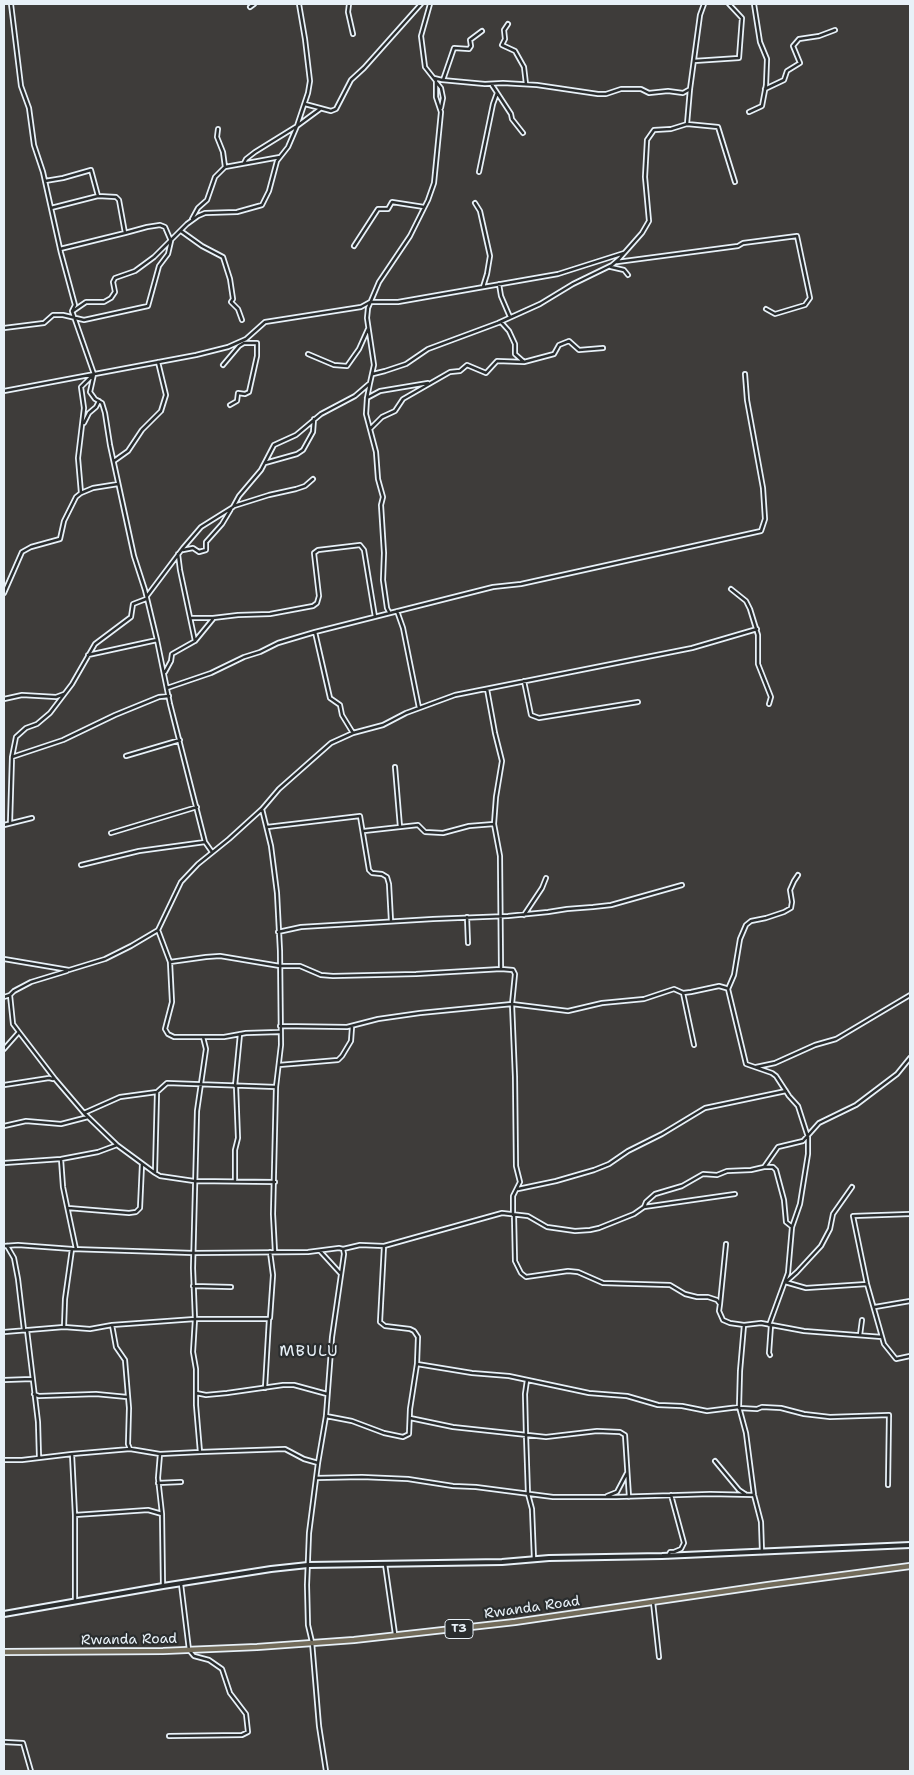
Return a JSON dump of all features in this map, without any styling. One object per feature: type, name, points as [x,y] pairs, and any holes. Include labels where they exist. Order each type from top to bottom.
[{"type":"highway","name":"Rwanda Road","points":[[4,1652],[189,1650],[257,1647],[395,1636],[515,1622],[910,1566]]},
{"type":"street","points":[[11,4],[22,93],[29,108],[34,144],[45,181],[74,305],[72,311],[94,374],[90,392],[92,396],[100,401],[105,413],[108,438],[134,556],[157,640],[167,688],[206,842],[212,852]]},
{"type":"street","points":[[250,7],[254,4]]},
{"type":"street","points":[[72,311],[86,302],[104,302],[111,298],[115,292],[113,282],[115,278],[137,270],[141,265],[158,254],[191,221],[205,213],[237,212],[262,205],[269,191],[277,161],[288,147],[297,126],[305,104],[310,81],[299,4]]},
{"type":"street","points":[[349,4],[348,12],[354,34]]},
{"type":"street","points":[[305,104],[331,111],[336,109],[350,80],[364,68],[421,4]]},
{"type":"street","points":[[389,612],[383,580],[384,552],[381,505],[383,497],[378,479],[376,452],[366,414],[374,360],[367,318],[370,302],[379,282],[410,236],[434,183],[443,98],[442,92],[425,67],[420,36],[430,4]]},
{"type":"street","points":[[688,124],[690,89],[700,15],[704,4]]},
{"type":"street","points":[[694,61],[739,58],[742,18],[729,4]]},
{"type":"street","points":[[749,112],[762,106],[767,59],[760,42],[754,4]]},
{"type":"street","points":[[508,24],[504,30],[502,45],[515,51],[524,67],[526,84]]},
{"type":"street","points":[[765,89],[784,80],[787,72],[800,63],[793,46],[799,40],[819,36],[834,30]]},
{"type":"street","points":[[443,80],[454,48],[469,49],[471,46],[470,40],[482,31]]},
{"type":"street","points":[[435,80],[491,84],[526,84],[606,94],[621,89],[641,89],[649,93],[683,93],[690,89]]},
{"type":"street","points":[[435,80],[436,96],[441,110]]},
{"type":"street","points":[[491,84],[511,114],[512,119],[523,133]]},
{"type":"street","points":[[479,172],[497,93]]},
{"type":"street","points":[[244,163],[246,158],[320,109]]},
{"type":"street","points":[[373,374],[401,366],[428,349],[501,322],[610,267],[642,233],[648,220],[645,177],[647,140],[654,130],[688,124],[718,127],[735,182]]},
{"type":"street","points":[[218,129],[217,137],[223,152],[225,167]]},
{"type":"street","points":[[191,221],[198,208],[207,200],[215,177],[225,167],[281,156]]},
{"type":"street","points":[[45,181],[91,170],[98,196]]},
{"type":"street","points":[[51,208],[98,196],[116,198],[119,200],[125,233]]},
{"type":"street","points":[[354,246],[378,209],[388,209],[392,202],[424,207]]},
{"type":"street","points":[[475,203],[480,211],[490,256],[483,287]]},
{"type":"street","points":[[4,328],[44,324],[53,314],[84,320],[148,306],[159,266],[168,254],[171,241],[165,227],[160,225],[60,249]]},
{"type":"street","points":[[181,231],[202,246],[223,257],[230,279],[233,299],[231,302],[238,309],[242,320]]},
{"type":"street","points":[[615,262],[738,246],[743,243],[797,236],[810,298],[804,306],[774,314],[766,309]]},
{"type":"street","points":[[4,391],[228,347],[246,339],[265,322],[361,307],[370,302],[398,302],[558,274],[624,253]]},
{"type":"street","points":[[610,267],[624,270],[628,275]]},
{"type":"street","points":[[499,284],[501,296],[510,317]]},
{"type":"street","points":[[501,322],[509,331],[515,344],[515,354],[524,362]]},
{"type":"street","points":[[308,354],[334,365],[347,366],[359,349],[369,329]]},
{"type":"street","points":[[370,428],[382,417],[395,411],[403,399],[450,372],[460,371],[466,365],[486,373],[497,361],[524,362],[554,354],[559,345],[569,341],[578,350],[603,348]]},
{"type":"street","points":[[223,364],[239,346],[244,343],[257,342],[257,356],[249,392],[245,394],[238,393],[237,401],[230,406]]},
{"type":"street","points":[[114,461],[128,452],[142,430],[161,412],[166,395],[158,362]]},
{"type":"street","points":[[81,492],[78,458],[84,408],[81,387],[94,374]]},
{"type":"street","points":[[167,688],[211,673],[278,643],[389,612],[492,587],[521,584],[761,531],[765,520],[763,488],[747,400],[745,374]]},
{"type":"street","points":[[181,550],[193,548],[199,552],[206,550],[206,542],[222,524],[265,462],[274,445],[296,435],[314,419],[355,396],[370,383]]},
{"type":"street","points":[[367,398],[380,391],[431,383]]},
{"type":"street","points":[[83,424],[89,412],[100,401]]},
{"type":"street","points":[[265,462],[301,453],[313,432],[314,419]]},
{"type":"street","points":[[10,823],[12,757],[16,737],[26,728],[37,724],[50,713],[72,684],[95,644],[131,617],[133,604],[146,598],[181,550],[201,527],[232,507],[261,497],[296,489],[313,479]]},
{"type":"street","points":[[4,593],[22,552],[31,546],[60,539],[64,521],[76,496],[93,488],[118,484]]},
{"type":"street","points":[[191,618],[270,614],[313,606],[317,603],[319,596],[314,553],[318,550],[360,546],[364,550],[375,617]]},
{"type":"street","points":[[178,554],[195,640]]},
{"type":"street","points":[[731,589],[748,604],[757,629],[758,662],[771,697],[769,704]]},
{"type":"street","points":[[397,610],[403,628],[420,708]]},
{"type":"street","points":[[164,673],[171,661],[172,654],[195,640],[213,618]]},
{"type":"street","points":[[4,997],[31,982],[105,960],[158,930],[181,882],[198,864],[262,809],[279,788],[331,743],[353,732],[383,725],[455,695],[692,648],[757,629]]},
{"type":"street","points":[[315,632],[330,698],[340,705],[342,715],[353,732]]},
{"type":"street","points":[[88,655],[157,640]]},
{"type":"street","points":[[524,681],[531,715],[539,718],[638,702]]},
{"type":"street","points":[[487,688],[502,761],[494,824],[500,856],[499,916],[501,969]]},
{"type":"street","points":[[4,699],[22,695],[56,697],[65,693]]},
{"type":"street","points":[[12,757],[63,740],[115,715],[169,696]]},
{"type":"street","points":[[126,756],[180,740]]},
{"type":"street","points":[[394,767],[400,828]]},
{"type":"street","points":[[111,833],[197,807]]},
{"type":"street","points":[[262,809],[267,827],[277,893],[280,966],[281,1045],[276,1087],[273,1214],[275,1252]]},
{"type":"street","points":[[267,827],[360,816],[369,870],[372,873],[382,874],[387,877],[392,921]]},
{"type":"street","points":[[4,825],[32,818]]},
{"type":"street","points":[[364,831],[418,825],[424,832],[443,833],[468,826],[494,824]]},
{"type":"street","points":[[81,865],[139,851],[206,842]]},
{"type":"street","points":[[770,1355],[770,1325],[786,1282],[792,1227],[800,1204],[808,1154],[808,1137],[798,1106],[776,1076],[746,1064],[728,990],[734,975],[740,939],[746,925],[751,921],[784,912],[790,908],[792,902],[790,890],[798,875]]},
{"type":"street","points":[[524,915],[542,888],[546,878]]},
{"type":"street","points":[[278,932],[301,927],[524,915],[611,905],[682,885]]},
{"type":"street","points":[[467,917],[468,943]]},
{"type":"street","points":[[158,930],[170,962],[172,1002],[166,1032],[171,1036],[203,1037],[230,1037],[240,1034],[280,1032]]},
{"type":"street","points":[[170,962],[220,956],[280,966],[300,966],[321,975],[333,976],[501,969],[514,971],[512,1004],[516,1166],[520,1182],[513,1196],[515,1261],[521,1273],[526,1277],[533,1277],[568,1270],[578,1272],[603,1283],[662,1284],[675,1287],[685,1294],[714,1299],[720,1304]]},
{"type":"street","points":[[4,959],[69,970]]},
{"type":"street","points":[[280,1026],[352,1027],[378,1019],[411,1014],[512,1004],[568,1011],[602,1004],[644,999],[674,989],[691,992],[719,986],[728,990]]},
{"type":"street","points":[[683,992],[694,1045]]},
{"type":"street","points":[[10,995],[13,1024],[55,1079],[88,1117],[117,1145],[142,1164],[160,1176],[194,1181],[235,1180],[275,1182]]},
{"type":"street","points":[[754,1068],[775,1062],[806,1048],[836,1039],[910,995]]},
{"type":"street","points":[[279,1065],[338,1060],[351,1041],[352,1027]]},
{"type":"street","points":[[4,1049],[19,1032]]},
{"type":"street","points":[[235,1180],[235,1150],[238,1138],[235,1086],[240,1034]]},
{"type":"street","points":[[200,1452],[196,1368],[193,1352],[195,1319],[193,1253],[197,1111],[206,1049],[203,1037]]},
{"type":"street","points":[[764,1167],[778,1147],[803,1141],[819,1123],[856,1105],[897,1074],[910,1058]]},
{"type":"street","points":[[4,1085],[49,1078],[55,1079]]},
{"type":"street","points":[[84,1113],[120,1097],[157,1092],[167,1083],[276,1087]]},
{"type":"street","points":[[517,1189],[556,1181],[609,1164],[628,1151],[662,1134],[705,1108],[786,1091]]},
{"type":"street","points":[[155,1173],[157,1092]]},
{"type":"street","points":[[4,1126],[26,1121],[61,1124],[88,1117]]},
{"type":"street","points":[[4,1163],[61,1159],[98,1152],[117,1145]]},
{"type":"street","points":[[61,1159],[63,1188],[74,1249],[65,1299],[64,1327]]},
{"type":"street","points":[[68,1208],[136,1212],[140,1208],[142,1164]]},
{"type":"street","points":[[644,1207],[646,1202],[655,1194],[682,1186],[703,1174],[717,1175],[727,1171],[773,1167],[776,1170],[784,1200],[786,1222],[792,1227]]},
{"type":"street","points":[[786,1282],[821,1246],[830,1229],[833,1214],[852,1187]]},
{"type":"street","points":[[39,1457],[38,1422],[18,1278],[14,1258],[6,1246],[193,1253],[320,1251],[360,1246],[384,1246],[502,1213],[528,1216],[547,1227],[575,1231],[599,1228],[634,1214],[644,1207],[735,1194]]},
{"type":"street","points":[[910,1214],[853,1216],[867,1284],[884,1344],[896,1359],[910,1356]]},
{"type":"street","points":[[726,1244],[719,1311],[723,1320],[744,1325],[754,1323],[804,1331],[882,1337]]},
{"type":"street","points":[[326,1416],[352,1421],[384,1433],[403,1437],[409,1434],[418,1337],[414,1331],[407,1328],[385,1326],[380,1322],[384,1246]]},
{"type":"street","points":[[326,1771],[319,1726],[312,1642],[308,1625],[309,1533],[326,1416],[344,1254],[343,1249]]},
{"type":"street","points":[[320,1251],[341,1274]]},
{"type":"street","points":[[265,1388],[269,1319],[274,1276],[270,1252]]},
{"type":"street","points":[[786,1282],[806,1288],[867,1284]]},
{"type":"street","points":[[193,1286],[231,1287]]},
{"type":"street","points":[[874,1307],[910,1301]]},
{"type":"street","points":[[4,1332],[64,1327],[82,1329],[195,1319],[269,1319]]},
{"type":"street","points":[[860,1334],[862,1320]]},
{"type":"street","points":[[112,1325],[116,1347],[125,1360],[129,1408],[128,1444],[130,1449]]},
{"type":"street","points":[[744,1325],[739,1407],[746,1433],[754,1495],[761,1522],[762,1552]]},
{"type":"street","points":[[417,1364],[472,1373],[509,1376],[589,1393],[627,1396],[658,1405],[682,1406],[706,1411],[739,1407],[757,1409],[762,1406],[781,1408],[804,1414],[889,1416],[888,1485]]},
{"type":"street","points":[[4,1380],[32,1379]]},
{"type":"street","points":[[527,1380],[525,1394],[528,1494],[532,1509],[534,1559]]},
{"type":"street","points":[[196,1393],[206,1395],[283,1385],[327,1394]]},
{"type":"street","points":[[34,1394],[39,1396],[96,1394],[127,1397]]},
{"type":"street","points":[[410,1418],[453,1427],[526,1435],[556,1437],[597,1431],[620,1432],[625,1435],[629,1497]]},
{"type":"street","points":[[4,1460],[22,1460],[130,1449],[160,1454],[285,1449],[304,1459],[318,1463]]},
{"type":"street","points":[[72,1454],[75,1516],[74,1602]]},
{"type":"street","points":[[160,1454],[158,1482],[162,1514],[162,1586]]},
{"type":"street","points":[[716,1461],[739,1490],[746,1495]]},
{"type":"street","points":[[604,1497],[616,1492],[628,1473]]},
{"type":"street","points":[[316,1478],[408,1479],[453,1486],[553,1496],[754,1495]]},
{"type":"street","points":[[158,1482],[181,1482]]},
{"type":"street","points":[[668,1556],[670,1552],[681,1549],[684,1543],[671,1495]]},
{"type":"street","points":[[75,1516],[148,1510],[162,1514]]},
{"type":"street","points":[[4,1614],[162,1586],[308,1565],[502,1562],[534,1559],[668,1556],[910,1545]]},
{"type":"street","points":[[385,1564],[395,1636]]},
{"type":"street","points":[[169,1736],[242,1736],[248,1732],[246,1714],[230,1693],[222,1669],[210,1660],[194,1656],[189,1650],[181,1583]]},
{"type":"street","points":[[653,1602],[659,1657]]},
{"type":"street","points":[[4,1742],[23,1743],[31,1771]]},
{"type":"district","name":"MBULU","points":[[309,1352]]}]
